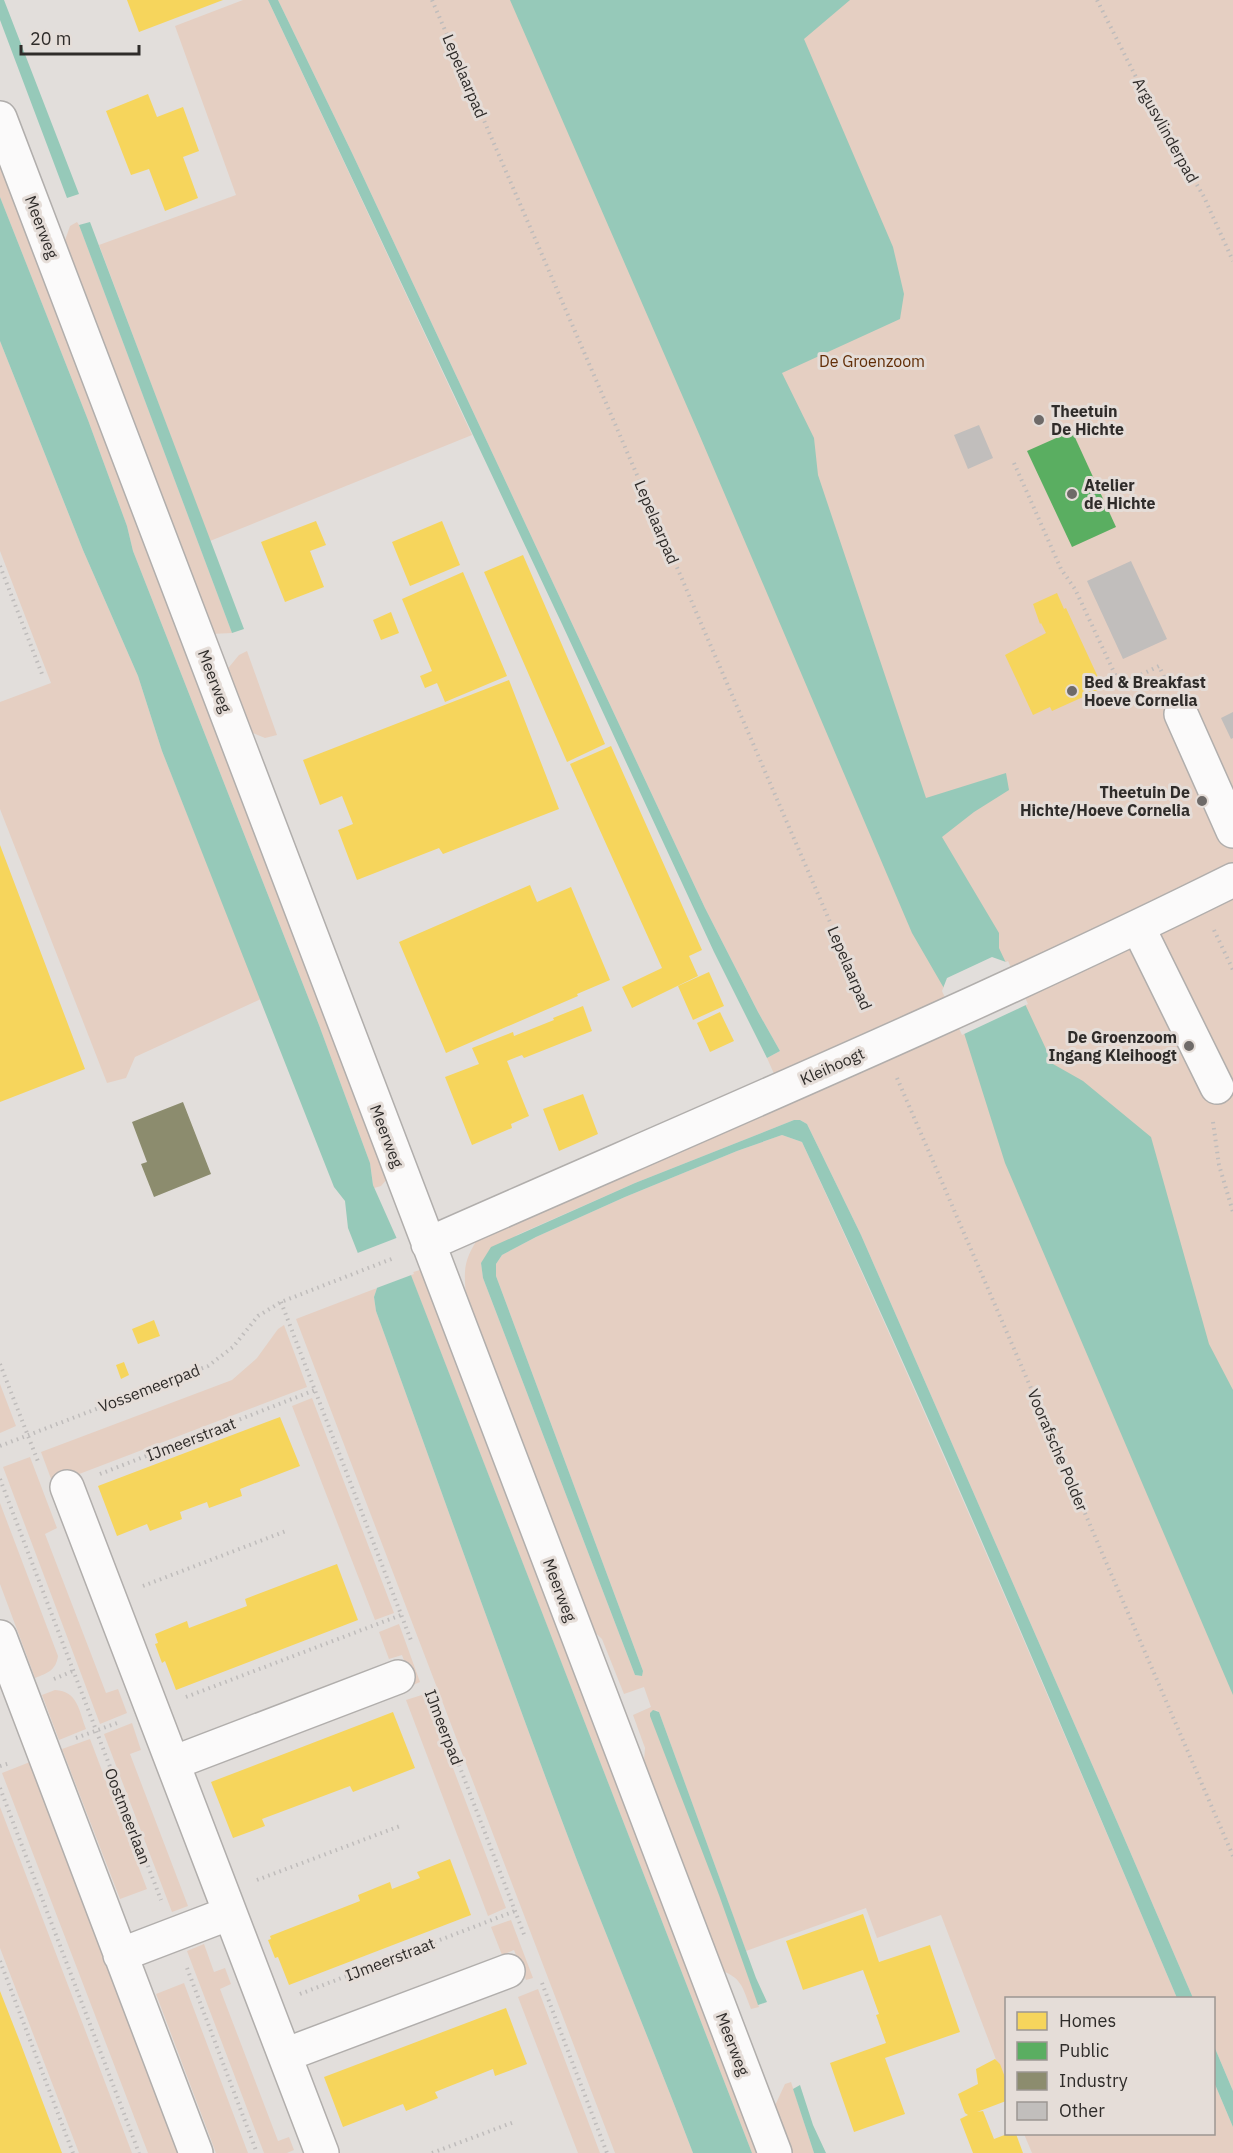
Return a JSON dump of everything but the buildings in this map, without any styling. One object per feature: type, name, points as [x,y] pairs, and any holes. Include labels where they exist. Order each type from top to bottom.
[{"type":"street","name":"Meerweg","points":[[0,118],[775,2153]]},
{"type":"street","points":[[1181,714],[1233,831]]},
{"type":"street","name":"Kleihoogt","points":[[428,1244],[882,1044],[1138,927],[1233,880]]},
{"type":"street","points":[[1138,927],[1217,1087]]},
{"type":"street","points":[[67,1487],[322,2153]]},
{"type":"street","points":[[0,1637],[10,1695],[44,1750],[196,2153]]},
{"type":"street","points":[[173,1763],[398,1677]]},
{"type":"street","points":[[120,1955],[174,1934],[226,1903]]},
{"type":"street","points":[[285,2055],[508,1971]]},
{"type":"path","name":"Lepelaarpad","points":[[432,0],[882,1044]]},
{"type":"path","name":"Argusvlinderpad","points":[[1097,0],[1142,89],[1204,197],[1233,261]]},
{"type":"path","points":[[1014,463],[1061,569],[1075,589],[1120,685],[1159,666],[1181,714]]},
{"type":"path","points":[[0,566],[42,674]]},
{"type":"path","points":[[1199,897],[1233,970]]},
{"type":"path","name":"Voorafsche Polder","points":[[882,1044],[1233,1856]]},
{"type":"path","points":[[1217,1087],[1210,1101],[1219,1165],[1233,1212]]},
{"type":"path","name":"Vossemeerpad","points":[[0,1446],[208,1366],[233,1347],[258,1316],[281,1302],[397,1256]]},
{"type":"path","points":[[281,1302],[413,1645]]},
{"type":"path","points":[[0,1364],[51,1494],[67,1487]]},
{"type":"path","name":"IJmeerstraat","points":[[67,1487],[315,1390]]},
{"type":"path","name":"Oostmeerlaan","points":[[0,1479],[257,2153]]},
{"type":"path","points":[[110,1599],[286,1532]]},
{"type":"path","points":[[44,1750],[401,1615]]},
{"type":"path","name":"IJmeerpad","points":[[429,1686],[526,1942]]},
{"type":"path","points":[[0,1788],[139,2153]]},
{"type":"path","points":[[226,1903],[400,1826]]},
{"type":"path","name":"IJmeerstraat","points":[[266,2007],[515,1911]]},
{"type":"path","points":[[0,1961],[73,2153]]},
{"type":"path","points":[[542,1982],[607,2153]]},
{"type":"path","points":[[432,2153],[514,2122]]},
{"type":"green space","points":[[243,0],[268,0],[472,435],[210,541],[99,245],[236,195],[175,26]]},
{"type":"green space","name":"De Groenzoom","points":[[278,0],[1233,0],[1233,2091],[1215,2048],[1215,1997],[1193,1997],[861,1235],[807,1124],[800,1120],[794,1120],[635,1183],[517,1235],[481,1263],[483,1278],[635,1675],[641,1676],[643,1671],[496,1276],[496,1264],[502,1255],[536,1237],[625,1197],[782,1135],[802,1142],[851,1248],[993,1569],[1177,1997],[1005,1997],[1005,2083],[941,1915],[877,1938],[866,1908],[746,1951],[659,1712],[656,1710],[759,2007],[751,2009],[740,1983],[732,1975],[717,1969],[643,1775],[645,1748],[633,1715],[651,1707],[644,1687],[624,1694],[602,1639],[586,1624],[467,1305],[465,1268],[470,1253],[481,1234],[775,1076],[767,1058],[780,1051],[705,908],[353,155]]},
{"type":"green space","points":[[0,154],[388,1178],[381,1186],[374,1188],[370,1163],[319,1025],[133,551],[127,526],[88,420],[0,197]]},
{"type":"green space","points":[[77,222],[232,633],[211,634],[63,246],[70,226]]},
{"type":"green space","points":[[0,341],[83,550],[138,676],[162,751],[261,999],[135,1057],[126,1078],[107,1083],[0,809],[0,702],[51,683],[0,551]]},
{"type":"green space","points":[[247,651],[277,735],[265,738],[248,731],[225,672],[239,655]]},
{"type":"green space","points":[[420,1270],[427,1274],[761,2153],[752,2153],[410,1273]]},
{"type":"green space","points":[[377,1288],[374,1297],[376,1311],[501,1656],[578,1863],[693,2153],[615,2153],[296,1319]]},
{"type":"green space","points":[[284,1325],[307,1387],[53,1484],[41,1452],[232,1380],[257,1358],[278,1329]]},
{"type":"green space","points":[[0,1384],[16,1426],[0,1433]]},
{"type":"green space","points":[[312,1398],[394,1613],[375,1620],[292,1406]]},
{"type":"green space","points":[[30,1457],[57,1528],[45,1534],[106,1693],[118,1689],[127,1713],[100,1724],[3,1467]]},
{"type":"green space","points":[[0,1503],[58,1656],[51,1670],[35,1678],[0,1584]]},
{"type":"green space","points":[[399,1624],[420,1682],[413,1685],[402,1655],[389,1659],[379,1632]]},
{"type":"green space","points":[[55,1690],[63,1691],[73,1698],[86,1729],[59,1740],[42,1695]]},
{"type":"green space","points":[[425,1694],[506,1908],[488,1916],[406,1700]]},
{"type":"green space","points":[[132,1723],[141,1750],[130,1754],[188,1906],[172,1912],[104,1734]]},
{"type":"green space","points":[[90,1739],[147,1889],[120,1899],[62,1749]]},
{"type":"green space","points":[[30,1762],[178,2153],[148,2153],[2,1773]]},
{"type":"green space","points":[[0,1807],[132,2153],[79,2153],[0,1948]]},
{"type":"green space","points":[[511,1920],[533,1978],[526,1980],[514,1950],[502,1955],[491,1927]]},
{"type":"green space","points":[[204,1944],[214,1972],[225,1968],[231,1984],[220,1989],[278,2141],[289,2137],[294,2150],[287,2153],[264,2153],[187,1951]]},
{"type":"green space","points":[[184,1983],[248,2153],[216,2153],[156,1994]]},
{"type":"green space","points":[[538,1989],[600,2153],[578,2153],[518,1997]]},
{"type":"green space","points":[[791,2082],[814,2153],[790,2153],[772,2112],[785,2084]]},
{"type":"green space","points":[[1215,2084],[1233,2127],[1233,2153],[1032,2153],[1024,2135],[1215,2135]]},
{"type":"shaded area","points":[[0,0],[4,0],[79,194],[67,198],[0,20]]},
{"type":"shaded area","points":[[268,0],[278,0],[353,155],[705,908],[780,1051],[767,1058],[714,952]]},
{"type":"shaded area","points":[[510,0],[850,0],[804,39],[893,247],[904,294],[900,319],[782,373],[814,438],[818,475],[926,798],[1006,773],[1009,790],[974,812],[942,837],[999,933],[999,948],[1053,1064],[1083,1081],[1151,1137],[1209,1344],[1233,1390],[1233,1695],[1005,1163],[964,1033],[945,990],[912,933],[699,434]]},
{"type":"shaded area","points":[[0,197],[88,420],[127,526],[133,551],[319,1025],[370,1163],[373,1185],[397,1239],[752,2153],[693,2153],[578,1863],[376,1311],[374,1297],[377,1288],[359,1256],[348,1228],[345,1201],[334,1187],[162,751],[138,676],[83,550],[0,341]]},
{"type":"shaded area","points":[[90,222],[244,629],[232,633],[79,225]]},
{"type":"shaded area","points":[[794,1120],[807,1124],[861,1235],[1193,1997],[1177,1997],[947,1461],[802,1142],[782,1135],[625,1197],[536,1237],[502,1255],[496,1264],[496,1276],[643,1671],[642,1676],[635,1675],[483,1278],[481,1263],[491,1247],[635,1183]]},
{"type":"shaded area","points":[[653,1710],[659,1712],[756,1978],[767,2002],[758,2005],[719,1895],[650,1716]]},
{"type":"shaded area","points":[[1215,2048],[1233,2091],[1233,2127],[1215,2084]]},
{"type":"shaded area","points":[[800,2085],[813,2125],[826,2153],[814,2153],[793,2089]]},
{"type":"pier","points":[[992,957],[1008,961],[1028,1004],[962,1035],[942,991],[947,978]]},
{"type":"pier","points":[[399,1237],[414,1274],[374,1289],[355,1254]]},
{"type":"place","name":"Theetuin De Hichte","points":[[1039,420]]},
{"type":"place","name":"Atelier de Hichte","points":[[1072,494]]},
{"type":"place","name":"Bed & Breakfast Hoeve Cornelia","points":[[1072,691]]},
{"type":"place","name":"Theetuin De Hichte/Hoeve Cornelia","points":[[1202,801]]},
{"type":"place","name":"De Groenzoom Ingang Kleihoogt","points":[[1189,1046]]}]
